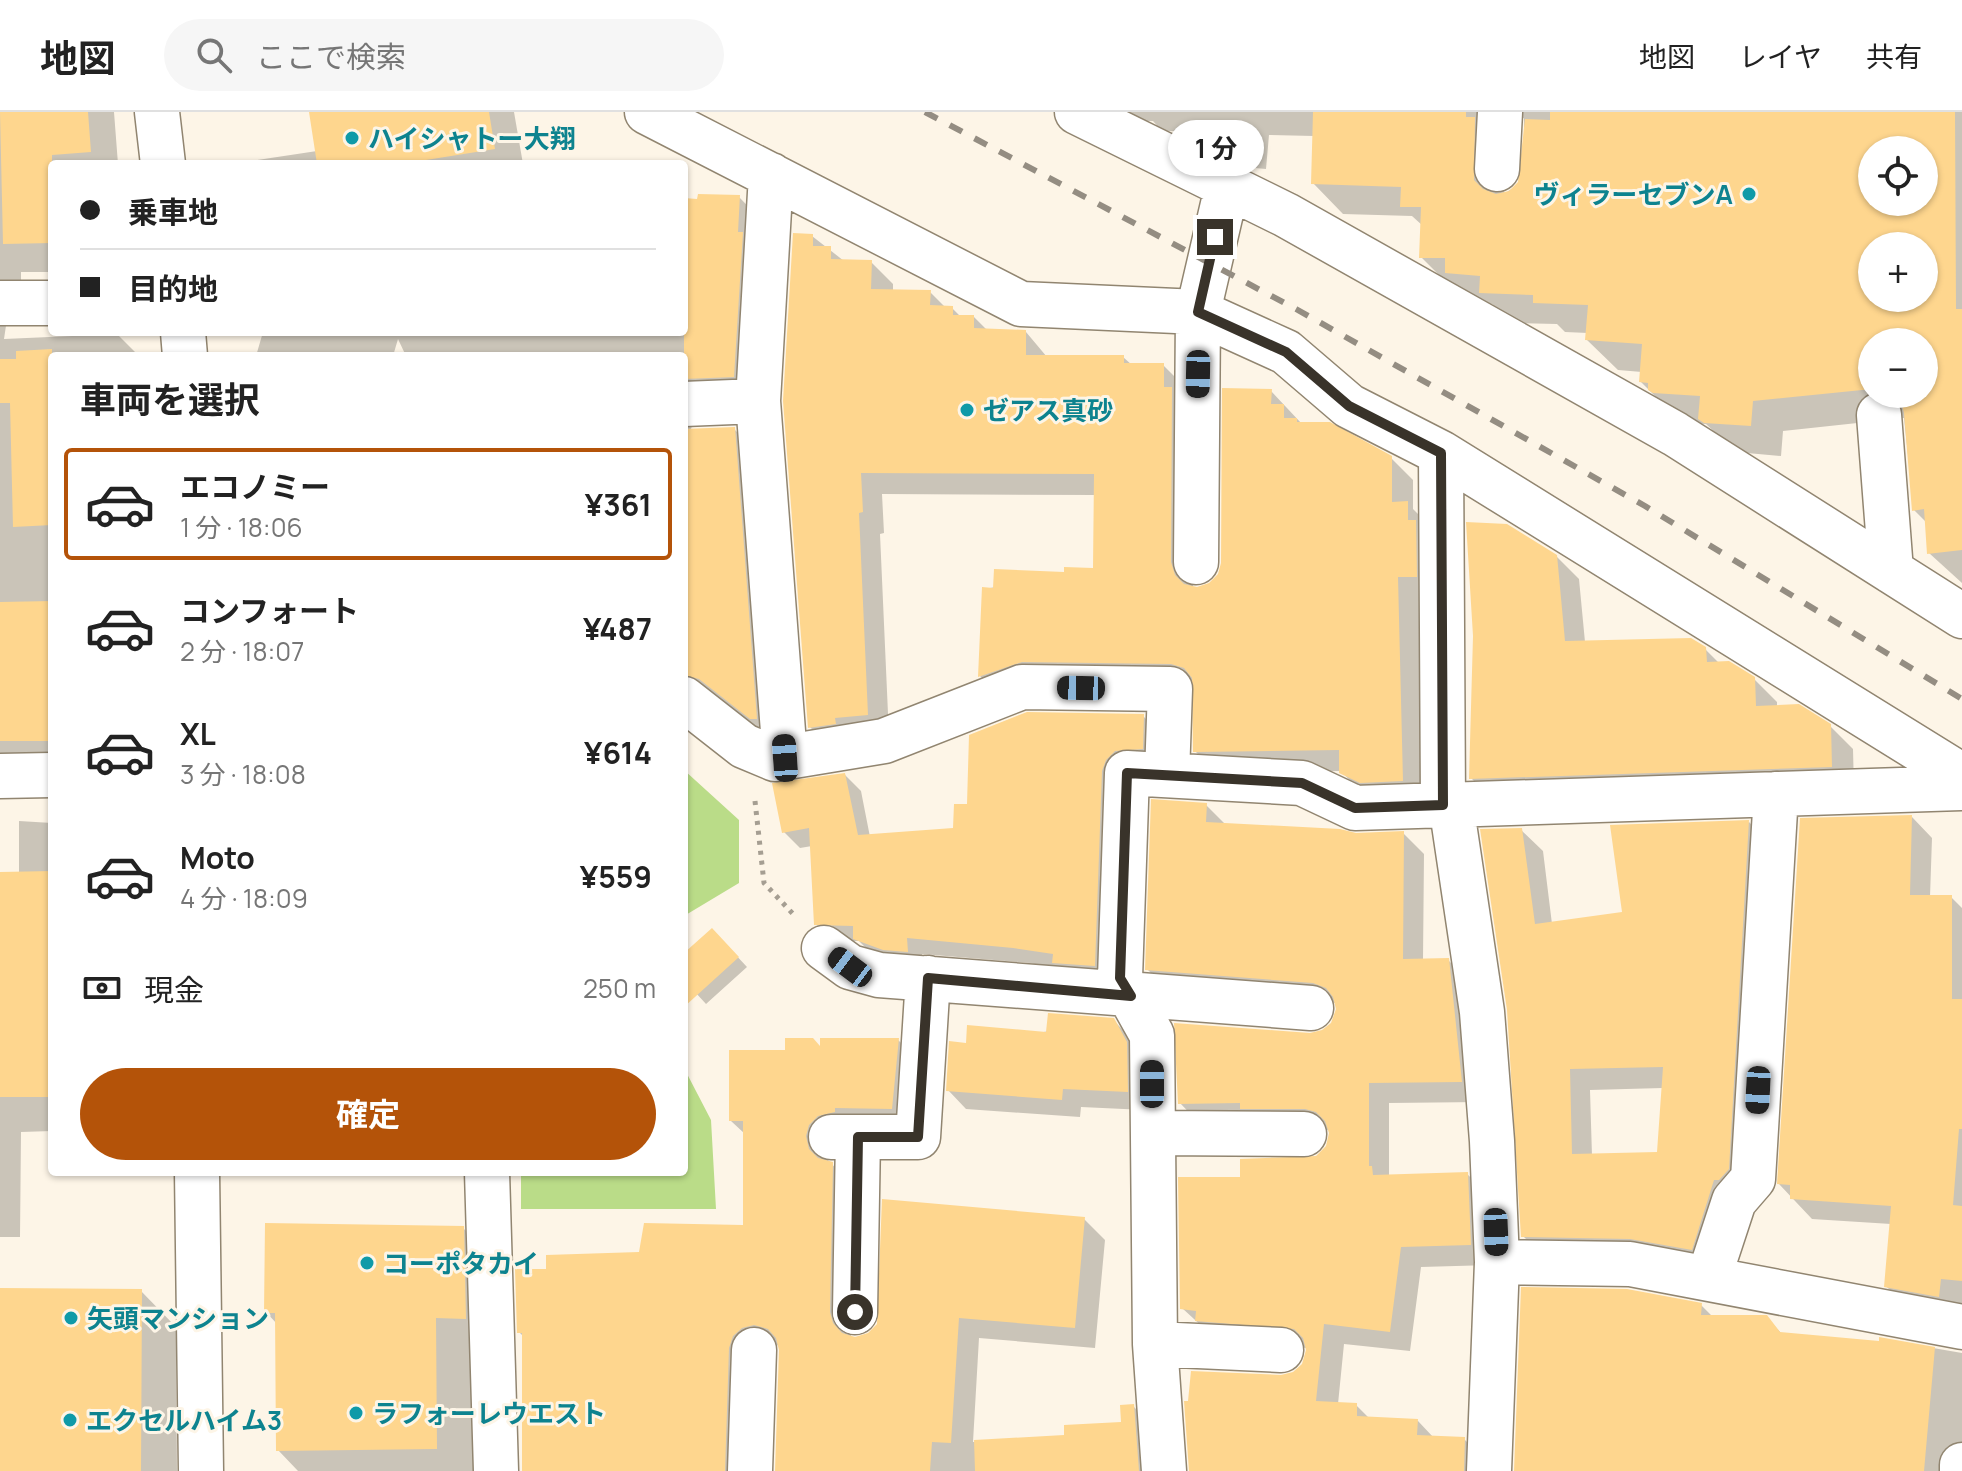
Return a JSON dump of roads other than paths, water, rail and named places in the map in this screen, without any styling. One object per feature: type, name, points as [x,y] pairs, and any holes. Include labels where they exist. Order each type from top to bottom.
[{"type":"street","points":[[157,112],[163,160]]},
{"type":"street","points":[[647,112],[1021,304],[1198,312],[1286,352],[1349,406],[1441,453],[1962,776]]},
{"type":"street","points":[[1077,112],[1286,215],[1675,434],[1962,616]]},
{"type":"street","points":[[1497,169],[1500,112]]},
{"type":"street","points":[[767,753],[758,401],[771,175]]},
{"type":"street","points":[[1196,562],[1198,312],[1227,187]]},
{"type":"street","points":[[0,303],[48,303]]},
{"type":"street","points":[[688,404],[758,401]]},
{"type":"street","points":[[1879,415],[1891,571]]},
{"type":"street","points":[[1441,453],[1447,805],[1482,1012],[1497,1262],[1489,1471]]},
{"type":"street","points":[[688,702],[767,753],[884,741],[1022,687],[1170,689],[1167,775]]},
{"type":"street","points":[[1164,1471],[1155,1344],[1152,1035],[1120,978],[1127,773],[1302,783],[1355,808],[1962,788]]},
{"type":"street","points":[[0,776],[48,775]]},
{"type":"street","points":[[1709,1277],[1734,1201],[1753,1179],[1776,794]]},
{"type":"street","points":[[824,948],[850,967],[879,975],[1311,1008]]},
{"type":"street","points":[[855,1312],[844,1137],[918,1137],[928,978]]},
{"type":"street","points":[[1153,1133],[1304,1134]]},
{"type":"street","points":[[197,1176],[201,1471]]},
{"type":"street","points":[[487,1176],[496,1471]]},
{"type":"street","points":[[1497,1262],[1630,1264],[1962,1327]]},
{"type":"street","points":[[1155,1344],[1281,1350]]},
{"type":"street","points":[[750,1471],[754,1350]]},
{"type":"street","points":[[1962,1465],[1962,1471]]},
{"type":"railway","points":[[925,112],[1296,309],[1645,506],[1962,699]]},
{"type":"place","name":"ハイシャトー大翔","points":[[352,138]]},
{"type":"place","name":"ヴィラーセブンA","points":[[1749,194]]},
{"type":"place","name":"ゼアス真砂","points":[[967,410]]},
{"type":"place","name":"コーポタカイ","points":[[367,1263]]},
{"type":"place","name":"矢頭マンション","points":[[71,1318]]},
{"type":"place","name":"ラフォーレウエスト","points":[[356,1413]]},
{"type":"place","name":"エクセルハイム3","points":[[70,1420]]}]
